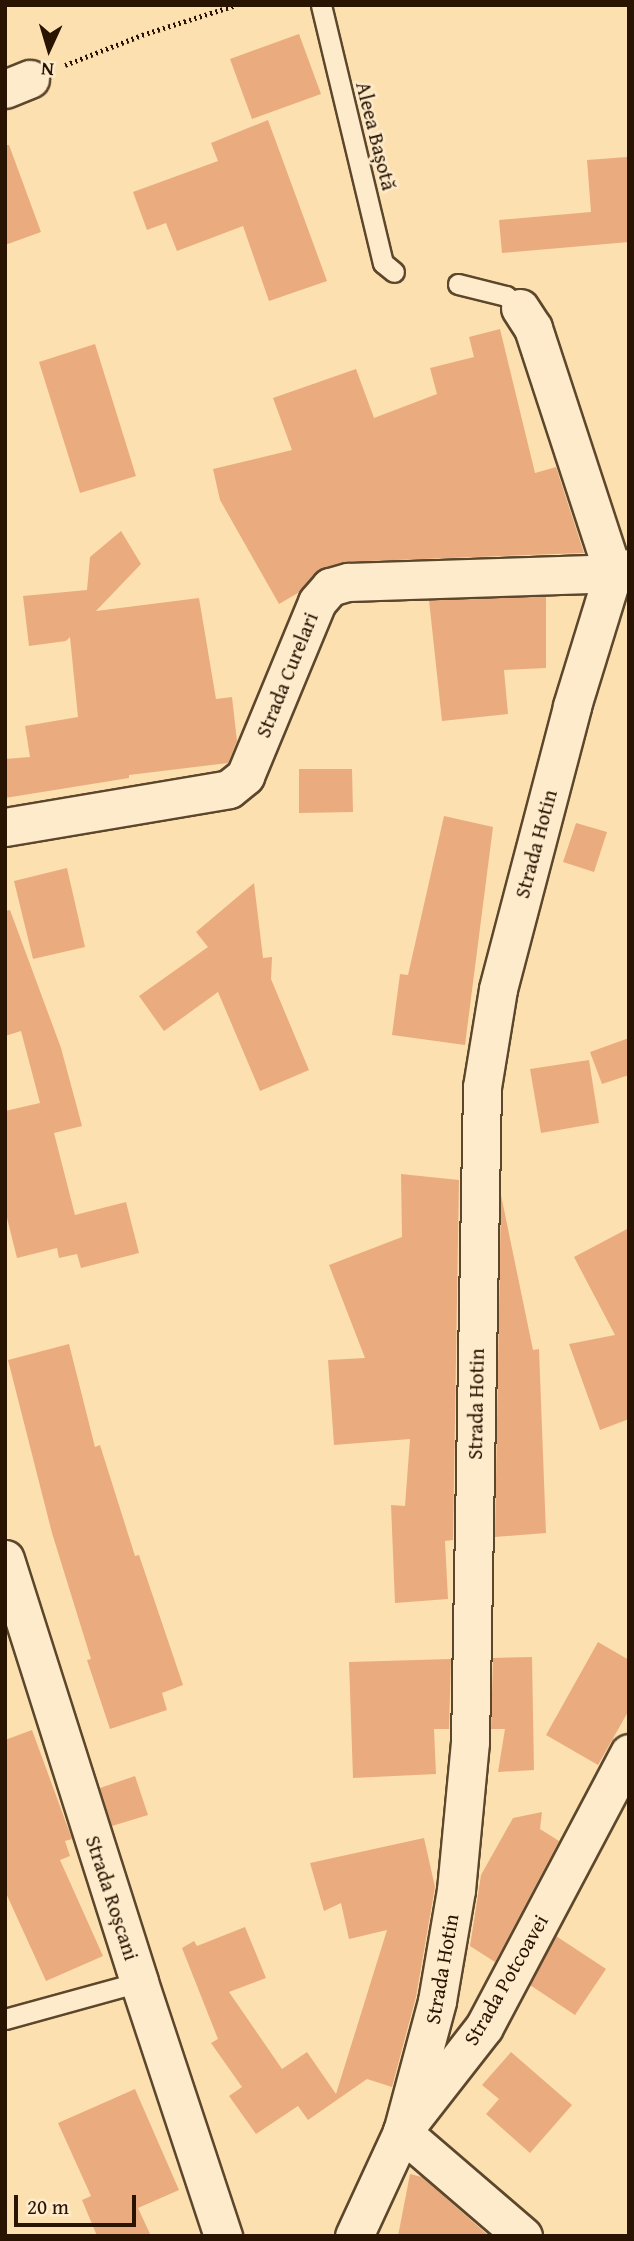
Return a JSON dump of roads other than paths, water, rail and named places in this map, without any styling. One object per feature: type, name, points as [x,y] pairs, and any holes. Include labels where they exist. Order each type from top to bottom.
[{"type":"street","points":[[520,308],[533,328],[621,570]]},
{"type":"street","name":"Strada Curelari","points":[[5,827],[229,789],[246,776],[317,602],[330,587],[348,582],[621,570]]},
{"type":"street","name":"Strada Hotin","points":[[355,2236],[402,2132],[438,2001],[456,1890],[470,1742],[482,1087],[498,989],[572,706],[621,570]]},
{"type":"street","name":"Strada Roșcani","points":[[5,1559],[139,1982],[223,2236]]},
{"type":"street","name":"Strada Potcoavei","points":[[402,2132],[484,2027],[629,1752]]},
{"type":"street","points":[[402,2132],[523,2236]]},
{"type":"lane","name":"Aleea Bașotă","points":[[321,5],[383,263],[394,272]]},
{"type":"lane","points":[[458,284],[506,296],[520,308]]},
{"type":"lane","points":[[5,2019],[139,1982]]}]
